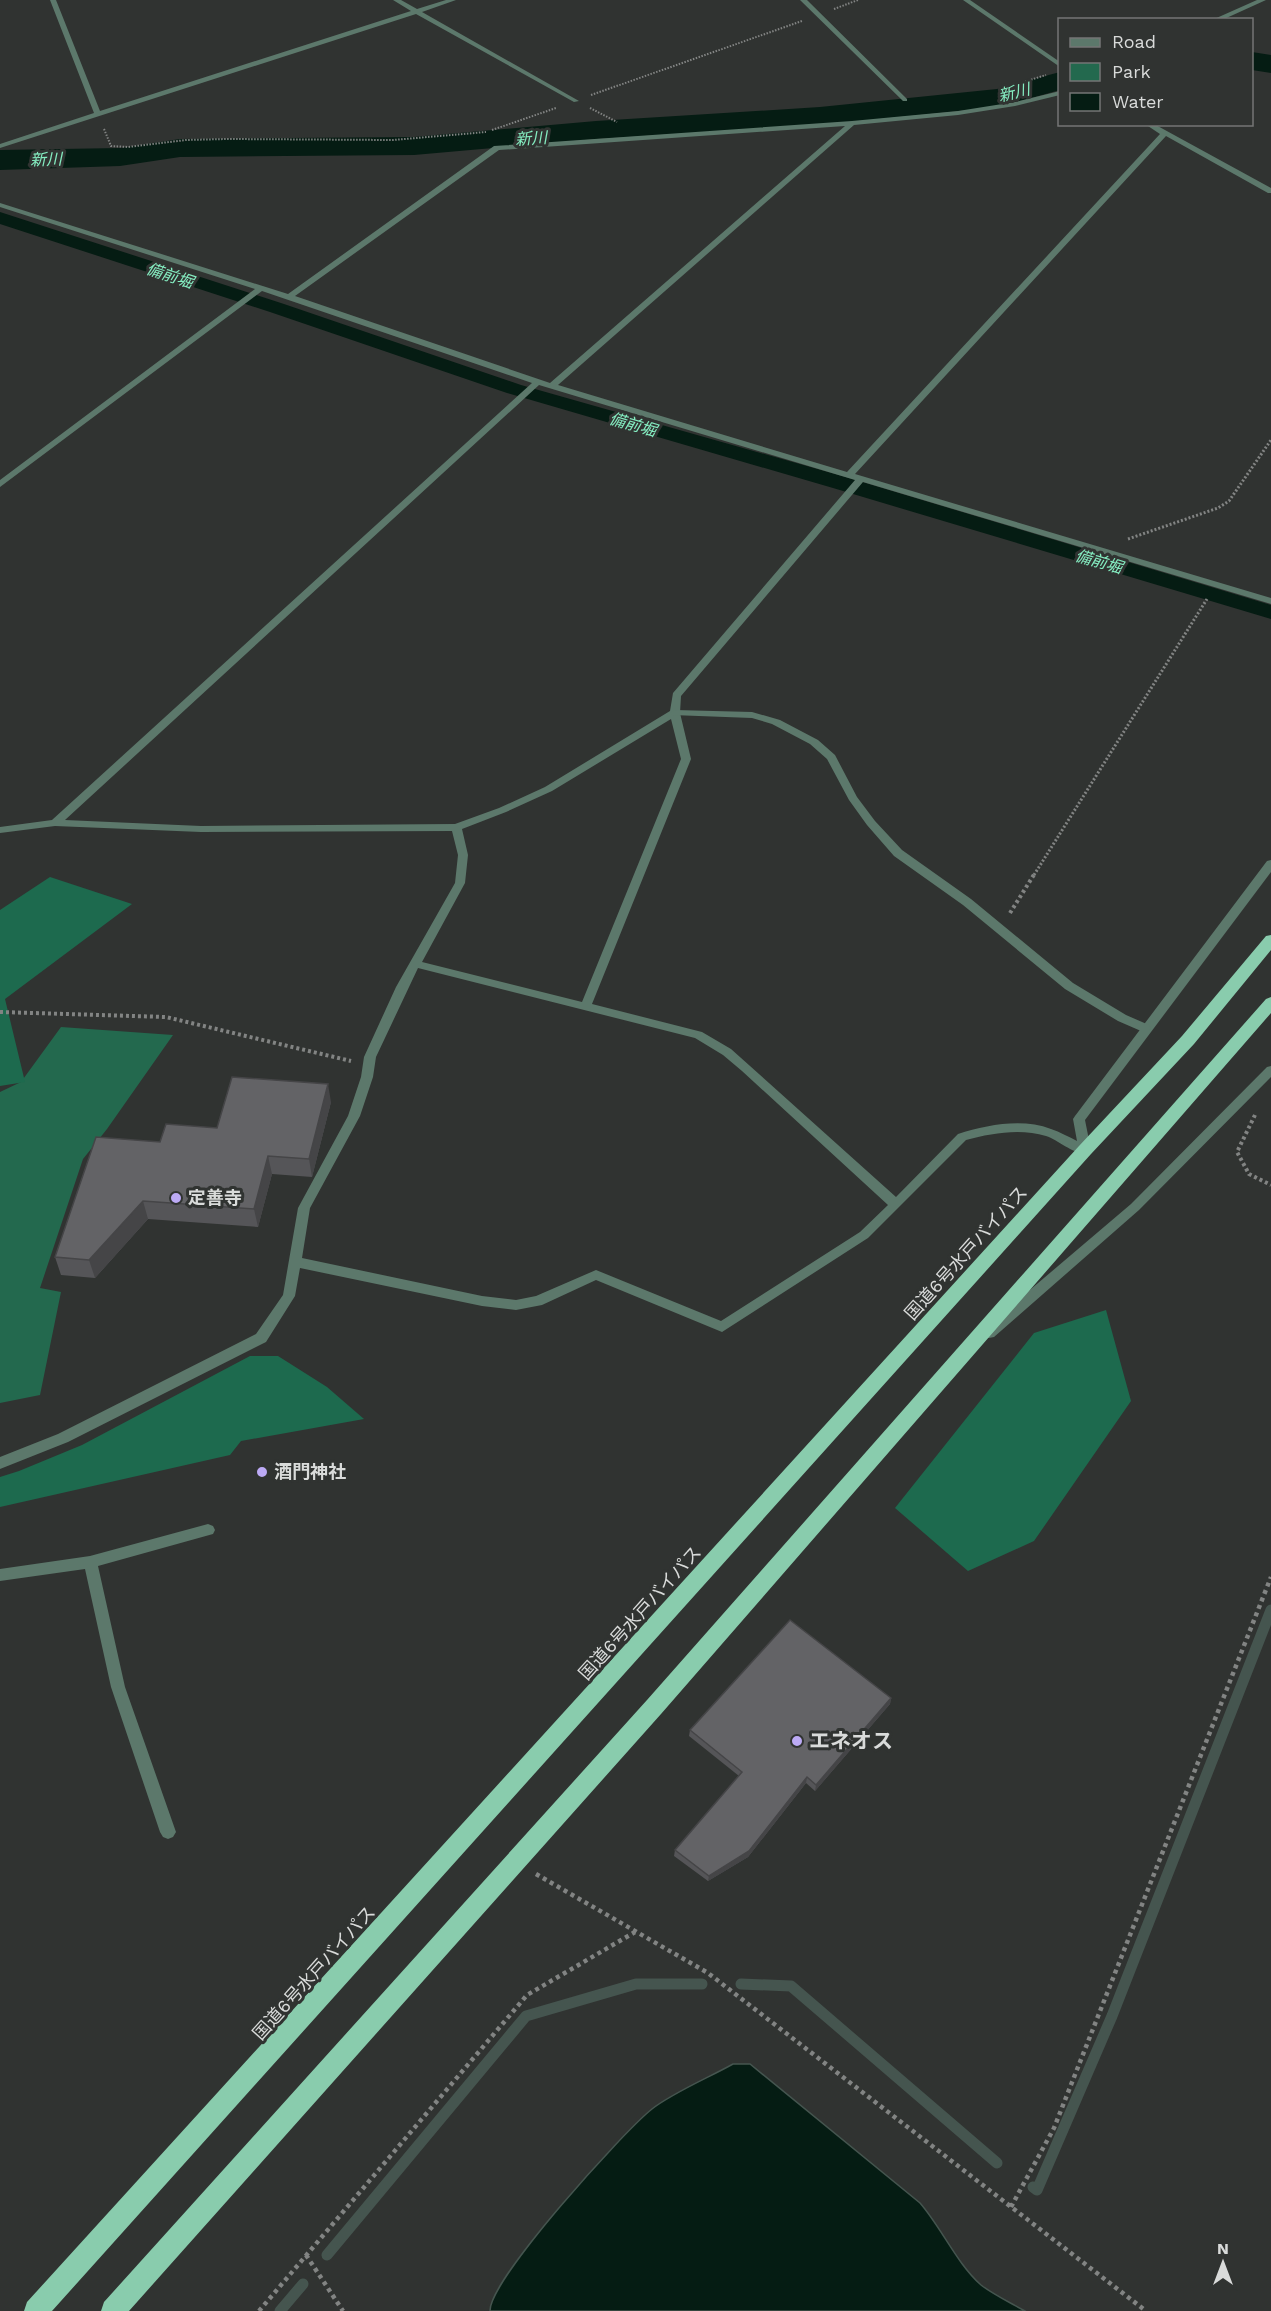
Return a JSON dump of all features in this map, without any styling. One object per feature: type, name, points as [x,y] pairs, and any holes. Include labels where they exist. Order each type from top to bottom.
[{"type":"highway","name":"国道6号水戸バイパス","points":[[36,2311],[1085,1150],[1188,1040],[1271,940]]},
{"type":"highway","points":[[113,2311],[963,1356],[1271,1003]]},
{"type":"street","points":[[53,0],[99,114]]},
{"type":"street","points":[[396,0],[576,100]]},
{"type":"street","points":[[0,146],[453,0]]},
{"type":"street","points":[[803,0],[905,100]]},
{"type":"street","points":[[966,0],[1058,64]]},
{"type":"street","points":[[1220,18],[1263,0]]},
{"type":"street","points":[[289,297],[497,148],[852,123],[969,111],[1015,104],[1058,93]]},
{"type":"street","points":[[552,386],[852,123]]},
{"type":"street","points":[[1151,126],[1271,191]]},
{"type":"street","points":[[850,474],[1164,135]]},
{"type":"street","points":[[2,208],[258,290],[289,297],[536,385],[552,386],[1271,601]]},
{"type":"street","points":[[0,484],[258,290]]},
{"type":"street","points":[[55,823],[536,385]]},
{"type":"street","points":[[586,1006],[686,759],[675,713],[676,695],[859,479]]},
{"type":"street","points":[[0,830],[55,823],[201,829],[456,827],[486,817],[577,773],[651,725],[675,713],[752,714],[776,722],[814,742],[831,757],[853,798],[871,823],[898,853],[1000,928],[1069,986],[1122,1018],[1145,1028]]},
{"type":"street","points":[[0,1463],[63,1438],[261,1338],[288,1296],[304,1208],[354,1116],[367,1077],[370,1057],[402,987],[460,883],[464,869],[464,849],[456,827]]},
{"type":"street","points":[[1085,1150],[1079,1119],[1145,1028],[1271,864]]},
{"type":"street","points":[[416,964],[698,1035],[727,1052],[896,1205]]},
{"type":"street","points":[[963,1356],[1135,1207],[1267,1074]]},
{"type":"street","points":[[295,1262],[482,1301],[516,1305],[538,1301],[596,1275],[722,1327],[864,1235],[962,1137],[1020,1128],[1048,1132],[1085,1150]]},
{"type":"street","points":[[0,1575],[90,1562],[208,1530]]},
{"type":"street","points":[[90,1562],[118,1687],[168,1832]]},
{"type":"path","points":[[486,132],[809,18]]},
{"type":"path","points":[[1005,87],[1049,74]]},
{"type":"path","points":[[576,100],[617,122],[605,123]]},
{"type":"path","points":[[99,114],[111,146],[128,147],[186,140],[284,138],[393,140],[510,130]]},
{"type":"path","points":[[1100,549],[1218,508],[1229,501],[1271,440]]},
{"type":"path","points":[[1000,928],[1206,600]]},
{"type":"path","points":[[0,1012],[166,1017],[369,1065]]},
{"type":"path","points":[[1267,1074],[1266,1093],[1237,1152],[1242,1167],[1254,1178],[1271,1185]]},
{"type":"path","points":[[1011,2207],[1054,2128],[1271,1577]]},
{"type":"path","points":[[515,1861],[708,1973],[1146,2311]]},
{"type":"path","points":[[259,2311],[527,1995],[636,1931]]},
{"type":"path","points":[[306,2255],[343,2311]]},
{"type":"green space","points":[[50,877],[132,904],[5,999],[25,1082],[0,1086],[0,910]]},
{"type":"green space","points":[[61,1027],[173,1035],[107,1129],[83,1159],[40,1288],[61,1292],[40,1395],[0,1403],[0,1092],[21,1082]]},
{"type":"green space","points":[[1106,1310],[1131,1401],[1034,1541],[968,1571],[895,1508],[1034,1333]]},
{"type":"green space","points":[[250,1356],[278,1356],[327,1387],[364,1419],[241,1441],[230,1455],[0,1507],[0,1477],[82,1445]]},
{"type":"water","points":[[733,2064],[750,2064],[920,2203],[972,2276],[986,2289],[1025,2311],[490,2311],[495,2294],[533,2240],[614,2146],[652,2109]]},
{"type":"building","name":"定善寺","points":[[232,1077],[328,1084],[309,1159],[268,1156],[254,1209],[143,1201],[89,1260],[55,1257],[96,1137],[160,1142],[166,1124],[217,1128]]},
{"type":"building","points":[[790,1620],[891,1698],[816,1785],[807,1777],[749,1851],[709,1876],[675,1850],[742,1772],[690,1730]]},
{"type":"waterway","name":"新川","points":[[1253,61],[1271,64]]},
{"type":"waterway","name":"新川","points":[[0,160],[120,157],[180,148],[414,146],[596,130],[820,116],[999,98],[1058,82]]},
{"type":"waterway","name":"備前堀","points":[[0,218],[277,308],[514,389],[841,483],[1271,612]]},
{"type":"waterway","points":[[1033,2187],[1037,2190],[1112,2016],[1271,1610]]},
{"type":"waterway","points":[[327,2255],[526,2016],[636,1984],[702,1984]]},
{"type":"waterway","points":[[741,1984],[791,1986],[997,2163]]},
{"type":"waterway","points":[[280,2311],[303,2284]]},
{"type":"place","name":"定善寺","points":[[176,1198]]},
{"type":"place","name":"酒門神社","points":[[262,1472]]},
{"type":"place","name":"エネオス","points":[[797,1741]]}]
